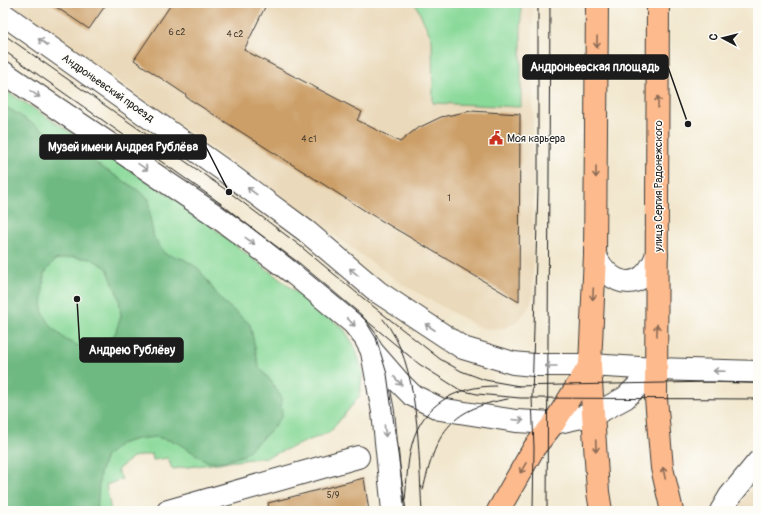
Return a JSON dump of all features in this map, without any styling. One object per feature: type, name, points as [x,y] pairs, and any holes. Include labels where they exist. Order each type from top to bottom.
[{"type":"main road","points":[[597,3],[595,255],[590,365],[595,414],[598,492],[601,511]]},
{"type":"main road","name":"улица Сергия Радонежского","points":[[658,3],[657,419],[662,468],[672,511]]},
{"type":"main road","points":[[498,511],[534,448],[554,423],[590,365]]},
{"type":"street","name":"Андроньевский проезд","points":[[3,14],[255,193],[306,231],[384,296],[463,348],[513,363],[548,366],[590,365],[656,369],[758,372]]},
{"type":"street","points":[[3,72],[212,213],[293,273],[353,323],[365,338],[372,351],[412,395],[440,409],[516,420],[554,423],[595,414],[625,398],[656,369]]},
{"type":"street","points":[[595,255],[606,273],[615,279],[636,281],[646,276],[653,267],[657,254]]},
{"type":"street","points":[[372,351],[383,412],[393,511]]},
{"type":"street","points":[[168,511],[358,457]]},
{"type":"street","points":[[721,511],[730,496],[758,462]]},
{"type":"shaded area","points":[[9,3],[533,3],[533,295],[530,305],[524,314],[514,324],[505,328],[486,329],[478,327],[402,284]]},
{"type":"shaded area","points":[[758,478],[758,511],[738,511],[741,503]]},
{"type":"green space","points":[[415,3],[521,3],[521,107],[433,103],[432,39]]},
{"type":"green space","points":[[3,89],[180,202],[344,329],[355,347],[363,372],[359,397],[330,432],[267,457],[172,469],[168,458],[153,460],[152,454],[133,457],[117,470],[122,479],[106,485],[111,511],[3,511]]},
{"type":"green space","points":[[3,105],[135,188],[149,199],[150,218],[154,238],[165,254],[184,259],[199,269],[221,300],[250,324],[259,367],[271,381],[281,397],[282,416],[271,430],[244,455],[226,461],[208,462],[176,442],[156,437],[137,439],[120,444],[106,456],[100,473],[97,511],[3,511]],"holes":[[[73,257],[92,259],[107,268],[119,298],[121,316],[115,334],[101,347],[83,348],[66,340],[51,326],[42,311],[44,274],[55,260]]]},
{"type":"building","points":[[50,3],[107,3],[89,29]]},
{"type":"building","points":[[172,3],[267,3],[244,50],[362,112],[357,120],[400,142],[416,129],[441,117],[471,111],[520,114],[519,302],[367,212],[186,97],[186,95],[134,60]]},
{"type":"building","points":[[364,478],[369,511],[269,511],[268,503]]},
{"type":"tram line","points":[[533,511],[534,448],[532,398],[538,188],[538,3]]},
{"type":"tram line","points":[[547,511],[550,3]]},
{"type":"tram line","points":[[3,34],[229,192],[299,245],[440,359],[461,371],[485,380],[519,386]]},
{"type":"tram line","points":[[3,50],[220,203],[298,264],[419,364],[460,390],[477,394],[520,398],[758,399]]},
{"type":"tram line","points":[[383,319],[395,338],[405,360],[411,384],[418,437],[422,511]]},
{"type":"tram line","points":[[368,325],[376,338],[387,374],[406,511]]},
{"type":"tram line","points":[[514,386],[713,382],[758,383]]},
{"type":"tram line","points":[[405,500],[410,451],[417,430],[424,418],[443,400],[455,394],[468,389],[496,386]]},
{"type":"tram line","points":[[423,490],[433,454],[448,428],[458,418],[471,410],[508,399]]},
{"type":"place","name":"Андроньевская площадь","points":[[688,124]]},
{"type":"place","name":"Моя карьера","points":[[496,138]]},
{"type":"place","name":"Музей имени Андрея Рублёва","points":[[229,192]]},
{"type":"place","name":"Андрею Рублёву","points":[[77,299]]}]
